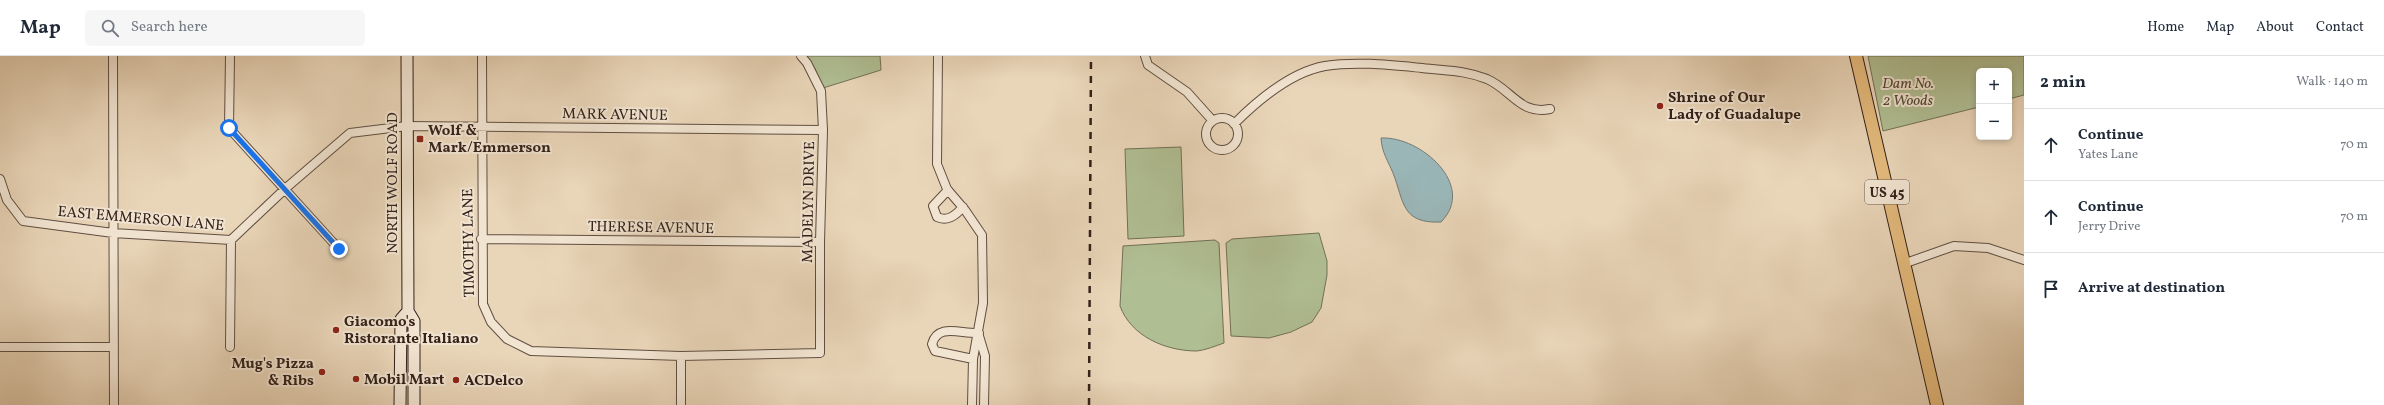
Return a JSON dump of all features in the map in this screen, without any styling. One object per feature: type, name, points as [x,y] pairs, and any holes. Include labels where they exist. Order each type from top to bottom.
[{"type":"main road","name":"NORTH WOLF ROAD","points":[[407,56],[408,311],[414,321],[414,405]]},
{"type":"main road","name":"US 45","points":[[1856,56],[1903,264],[1937,405]]},
{"type":"main road","name":"NORTH WOLF ROAD","points":[[400,405],[401,320],[408,311]]},
{"type":"street","points":[[113,56],[114,405]]},
{"type":"street","points":[[230,56],[229,128],[286,188],[339,249]]},
{"type":"street","name":"TIMOTHY LANE","points":[[482,56],[481,239],[483,304],[491,322],[506,339],[531,351],[681,356],[820,354]]},
{"type":"street","name":"MADELYN DRIVE","points":[[801,56],[807,62],[821,92],[823,130],[820,242],[820,354]]},
{"type":"street","points":[[938,56],[937,164],[948,190],[963,207],[982,235],[983,303],[979,333],[973,358],[972,405]]},
{"type":"street","points":[[1145,56],[1148,65],[1187,92],[1213,121]]},
{"type":"street","points":[[1234,124],[1289,80],[1312,70],[1341,65],[1396,65],[1469,72],[1499,85],[1520,104],[1530,109],[1550,109]]},
{"type":"street","points":[[1222,118],[1234,124],[1237,129],[1237,140],[1230,148],[1219,150],[1214,148],[1207,140],[1206,129],[1213,121],[1222,118]]},
{"type":"street","name":"EAST EMMERSON LANE","points":[[0,179],[7,200],[23,221],[114,232],[231,240],[286,188],[350,133],[407,126]]},
{"type":"street","name":"MARK AVENUE","points":[[407,126],[823,130]]},
{"type":"street","points":[[948,190],[933,206],[937,217],[942,220],[950,218],[963,207]]},
{"type":"street","name":"THERESE AVENUE","points":[[481,239],[820,242]]},
{"type":"street","points":[[230,347],[231,240]]},
{"type":"street","points":[[1903,264],[1954,246],[1988,248],[2024,260]]},
{"type":"street","points":[[973,358],[935,351],[932,344],[934,335],[940,331],[979,333]]},
{"type":"street","points":[[979,333],[985,356],[984,405]]},
{"type":"street","points":[[0,347],[114,347]]},
{"type":"street","points":[[681,356],[681,405]]},
{"type":"green space","points":[[807,56],[880,56],[881,70],[823,88],[815,69]]},
{"type":"green space","name":"Dam No. 2 Woods","points":[[1868,56],[2024,56],[2024,95],[2012,98],[2012,68],[1976,68],[1976,108],[1883,131]]},
{"type":"green space","points":[[1181,147],[1184,236],[1128,239],[1125,149]]},
{"type":"green space","points":[[1319,233],[1327,261],[1327,275],[1321,308],[1312,322],[1291,332],[1269,338],[1231,336],[1226,243],[1232,239]]},
{"type":"green space","points":[[1215,240],[1219,243],[1224,343],[1197,351],[1173,348],[1161,345],[1151,340],[1132,326],[1125,317],[1120,306],[1123,246]]},
{"type":"water","points":[[1381,138],[1397,140],[1412,145],[1427,154],[1440,166],[1448,179],[1452,193],[1450,208],[1441,222],[1428,222],[1418,219],[1411,215],[1406,209],[1384,153]]},
{"type":"railway","points":[[1089,405],[1091,56]]},
{"type":"place","name":"Shrine of Our Lady of Guadalupe","points":[[1660,106]]},
{"type":"place","name":"Wolf & Mark/Emmerson","points":[[420,139]]},
{"type":"place","name":"Giacomo's Ristorante Italiano","points":[[336,330]]},
{"type":"place","name":"Mug's Pizza & Ribs","points":[[322,372]]},
{"type":"place","name":"Mobil Mart","points":[[356,379]]},
{"type":"place","name":"ACDelco","points":[[456,380]]},
{"type":"route","points":[[229,128],[286,188],[339,249]]}]
